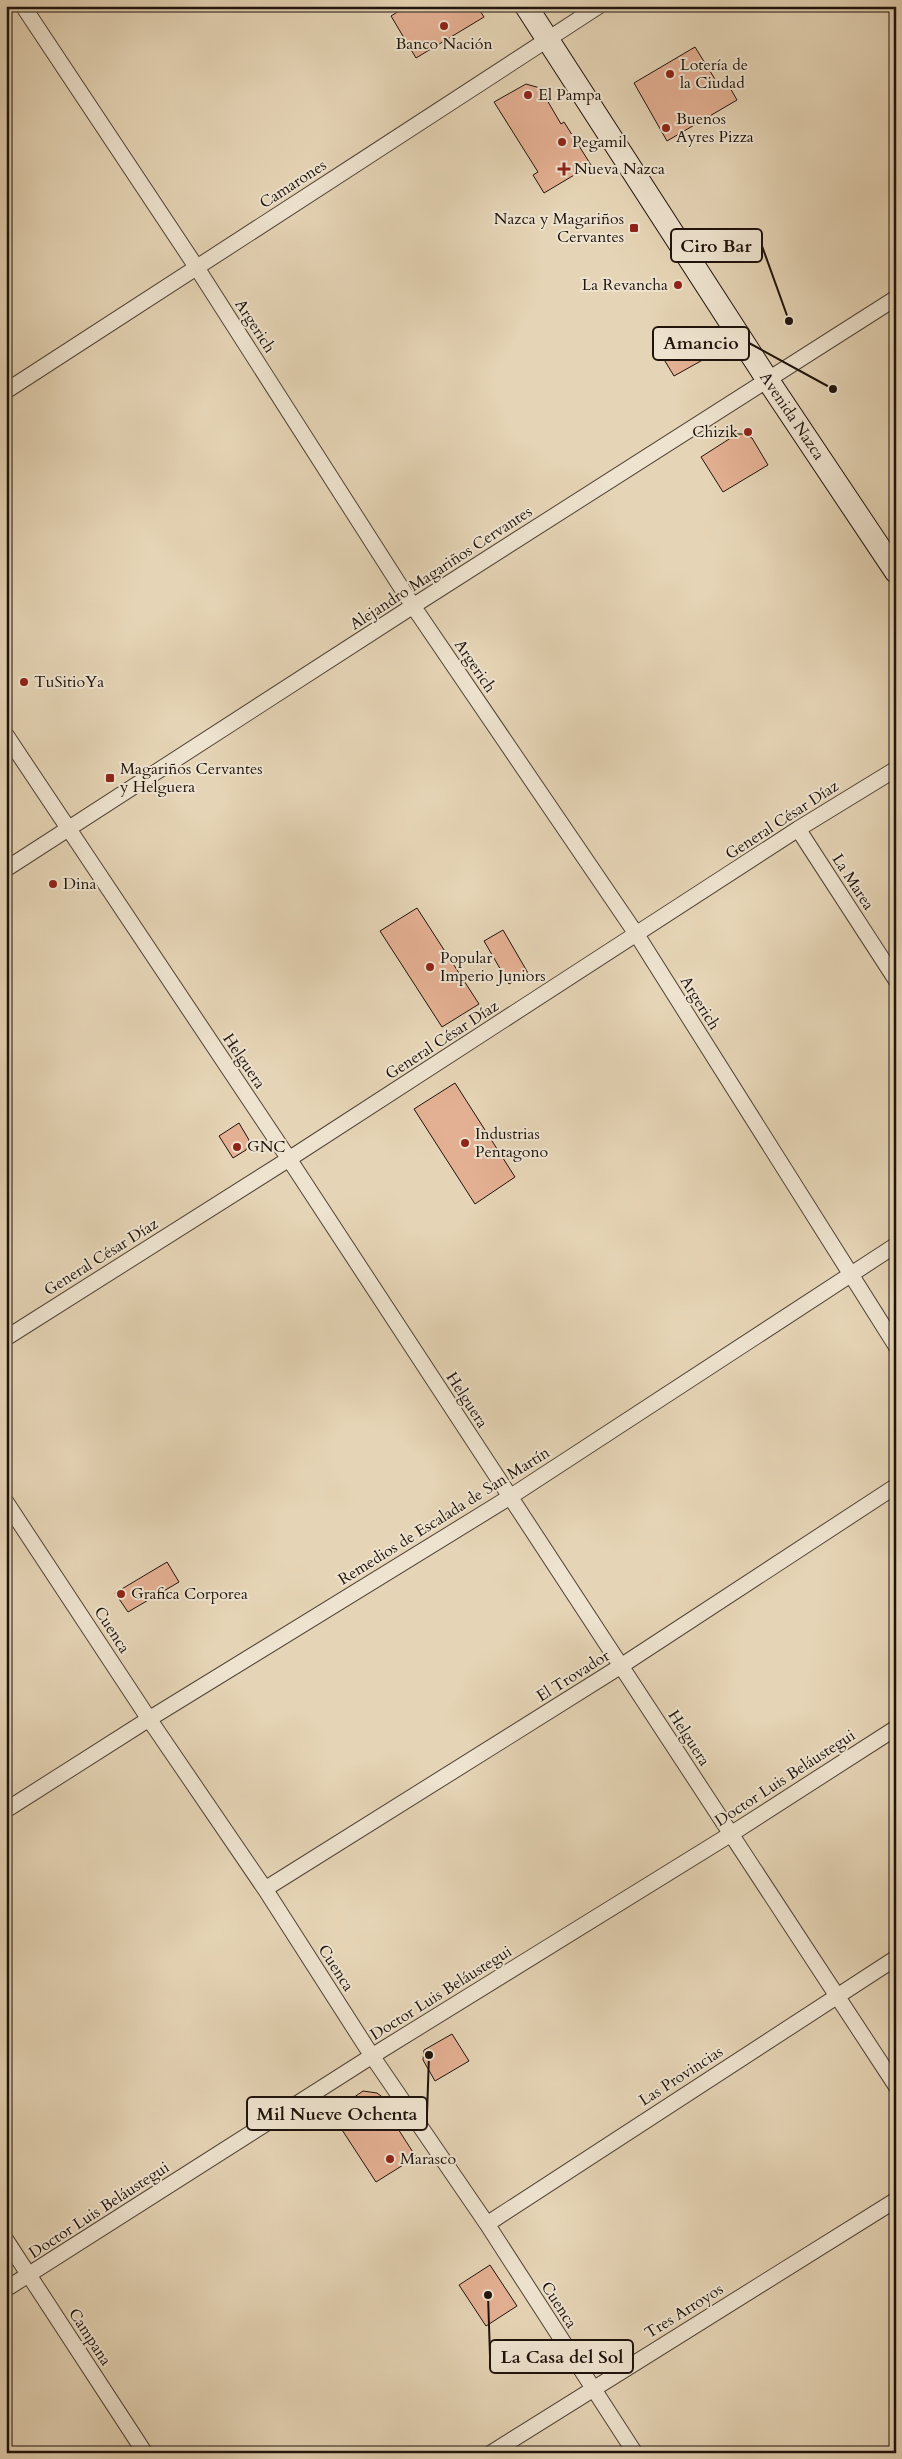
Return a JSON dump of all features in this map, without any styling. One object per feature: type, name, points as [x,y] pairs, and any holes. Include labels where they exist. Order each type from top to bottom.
[{"type":"main road","name":"Avenida Nazca","points":[[526,6],[767,379],[896,572]]},
{"type":"street","name":"Argerich","points":[[22,6],[197,268],[413,606],[637,935],[849,1275],[896,1346]]},
{"type":"street","name":"Camarones","points":[[6,390],[197,268],[500,68],[599,6]]},
{"type":"street","name":"Alejandro Magariños Cervantes","points":[[6,869],[413,606],[896,298]]},
{"type":"street","name":"Helguera","points":[[6,735],[289,1159],[896,2086]]},
{"type":"street","name":"General César Díaz","points":[[6,1338],[289,1159],[798,830],[896,769]]},
{"type":"street","name":"La Marea","points":[[798,830],[896,980]]},
{"type":"street","name":"Remedios de Escalada de San Martín","points":[[6,1810],[149,1719],[510,1497],[896,1245]]},
{"type":"street","name":"El Trovador","points":[[265,1889],[621,1666],[896,1486]]},
{"type":"street","name":"Cuenca","points":[[6,1502],[149,1719],[265,1889],[372,2056],[487,2224],[635,2453]]},
{"type":"street","name":"Doctor Luis Beláustegui","points":[[6,2289],[372,2056],[731,1834],[896,1728]]},
{"type":"street","name":"Las Provincias","points":[[487,2224],[836,1995],[896,1958]]},
{"type":"street","name":"Tres Arroyos","points":[[491,2453],[896,2200]]},
{"type":"street","name":"Campana","points":[[6,2240],[145,2453]]},
{"type":"building","name":"Banco Nación","points":[[407,6],[477,6],[484,17],[416,58],[391,16]]},
{"type":"building","points":[[695,47],[718,84],[725,79],[737,100],[667,141],[634,83]]},
{"type":"building","points":[[526,84],[540,88],[561,124],[564,122],[591,165],[544,193],[533,175],[538,172],[494,102]]},
{"type":"building","points":[[691,328],[708,357],[674,376],[657,348]]},
{"type":"building","points":[[737,434],[745,434],[752,438],[768,465],[723,492],[701,457]]},
{"type":"building","name":"Popular Imperio Juniors","points":[[417,908],[479,1004],[442,1027],[380,931]]},
{"type":"building","points":[[503,930],[528,973],[509,984],[484,941]]},
{"type":"building","name":"Industrias Pentagono","points":[[455,1083],[515,1177],[475,1204],[414,1109]]},
{"type":"building","points":[[239,1123],[249,1140],[246,1150],[233,1158],[219,1136]]},
{"type":"building","points":[[167,1562],[179,1582],[128,1612],[115,1593]]},
{"type":"building","points":[[452,2034],[469,2061],[435,2081],[423,2060],[424,2050]]},
{"type":"building","points":[[363,2091],[377,2093],[385,2099],[398,2118],[393,2121],[416,2157],[376,2182],[331,2113]]},
{"type":"building","points":[[490,2265],[517,2306],[486,2326],[459,2285]]},
{"type":"place","name":"Banco Nación","points":[[444,26]]},
{"type":"place","name":"Lotería de la Ciudad","points":[[670,74]]},
{"type":"place","name":"El Pampa","points":[[528,95]]},
{"type":"place","name":"Buenos Ayres Pizza","points":[[666,128]]},
{"type":"place","name":"Pegamil","points":[[562,142]]},
{"type":"place","name":"Nueva Nazca","points":[[564,169]]},
{"type":"place","name":"Nazca y Magariños Cervantes","points":[[634,228]]},
{"type":"place","name":"La Revancha","points":[[678,285]]},
{"type":"place","name":"Ciro Bar","points":[[789,321]]},
{"type":"place","name":"Amancio","points":[[833,389]]},
{"type":"place","name":"Chizik","points":[[748,432]]},
{"type":"place","name":"TuSitioYa","points":[[24,682]]},
{"type":"place","name":"Magariños Cervantes y Helguera","points":[[110,778]]},
{"type":"place","name":"Dina","points":[[53,884]]},
{"type":"place","name":"Popular Imperio Juniors","points":[[430,967]]},
{"type":"place","name":"Industrias Pentagono","points":[[465,1143]]},
{"type":"place","name":"GNC","points":[[237,1147]]},
{"type":"place","name":"Grafica Corporea","points":[[121,1594]]},
{"type":"place","name":"Mil Nueve Ochenta","points":[[429,2055]]},
{"type":"place","name":"Marasco","points":[[390,2159]]},
{"type":"place","name":"La Casa del Sol","points":[[488,2295]]}]
